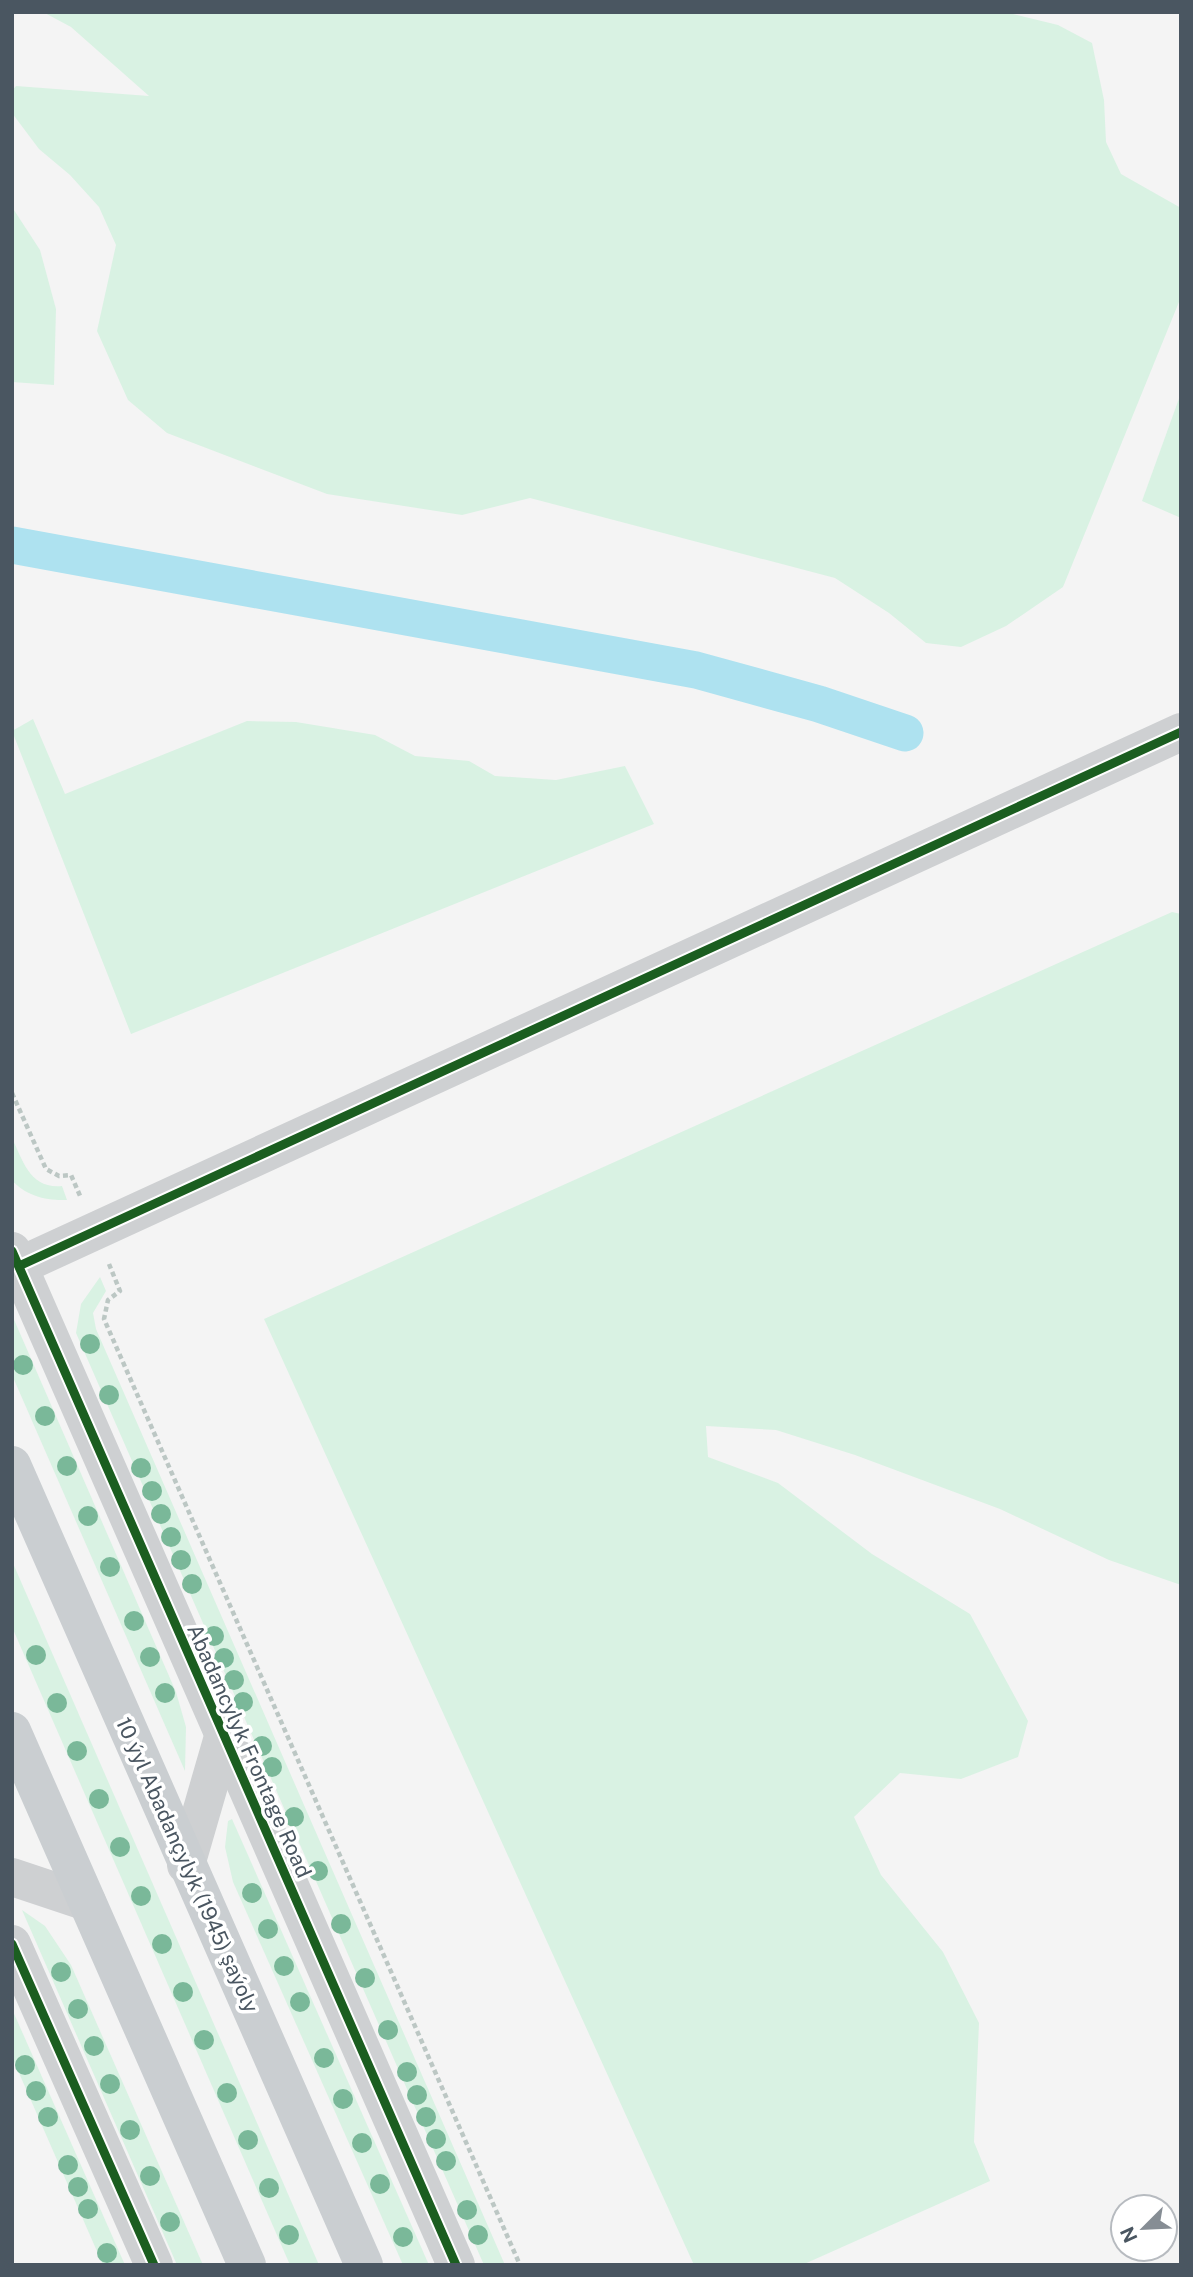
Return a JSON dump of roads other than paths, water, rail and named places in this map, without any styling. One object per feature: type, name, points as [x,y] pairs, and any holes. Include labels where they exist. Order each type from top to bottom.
[{"type":"main road","name":"10 ýyl Abadançylyk (1945) şaýoly","points":[[12,1465],[363,2265]]},
{"type":"main road","points":[[12,1731],[247,2265]]},
{"type":"street","points":[[16,1259],[95,1233],[1181,732]]},
{"type":"street","name":"Abadancylyk Frontage Road","points":[[16,1259],[456,2265]]},
{"type":"street","points":[[186,1866],[223,1737]]},
{"type":"street","points":[[12,1877],[87,1902]]},
{"type":"street","points":[[12,1944],[154,2265]]},
{"type":"waterway","points":[[12,545],[696,670],[819,704],[905,733]]}]
